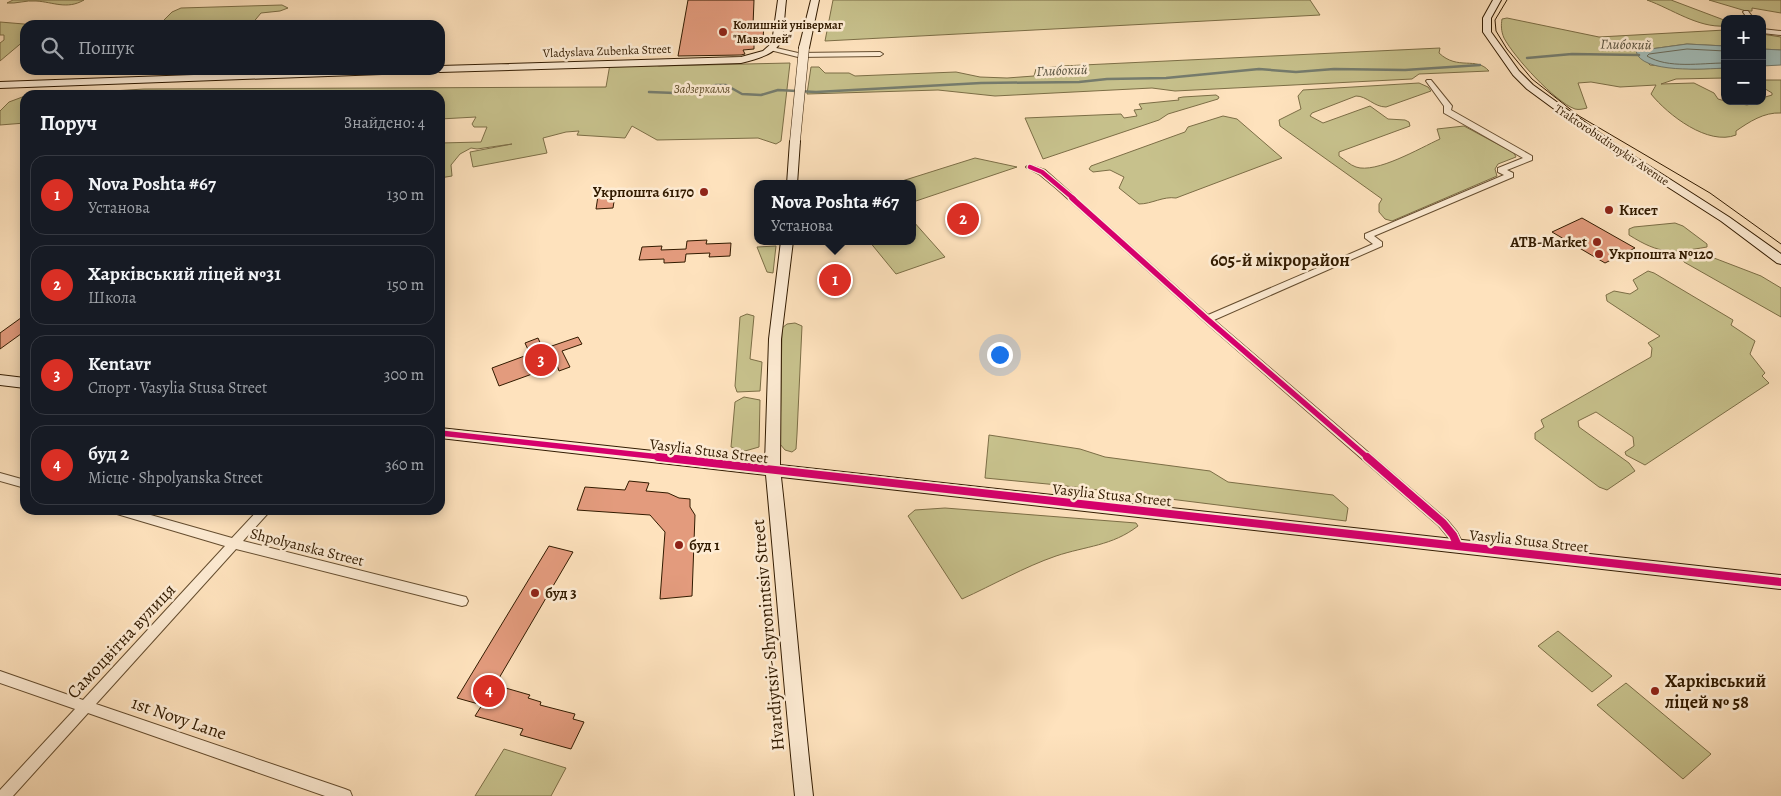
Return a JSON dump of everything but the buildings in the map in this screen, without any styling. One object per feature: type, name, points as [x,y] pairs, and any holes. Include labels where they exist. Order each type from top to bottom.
[{"type":"street","points":[[782,0],[777,41],[772,49],[798,55],[880,54]]},
{"type":"street","points":[[792,180],[804,48],[815,0]]},
{"type":"street","name":"Traktorobudivnykiv Avenue","points":[[1497,0],[1487,18],[1486,28],[1489,37],[1516,73],[1536,92],[1577,123],[1634,162],[1725,219],[1781,260]]},
{"type":"street","points":[[1766,31],[1781,33]]},
{"type":"street","name":"Vladyslava Zubenka Street","points":[[445,69],[741,60],[758,56],[772,49]]},
{"type":"street","points":[[0,85],[272,75]]},
{"type":"street","points":[[1207,319],[1379,244],[1368,236],[1510,175],[1501,170],[1529,158],[1447,111],[1448,106],[1428,81]]},
{"type":"street","points":[[1030,167],[1042,172],[1059,186],[1207,319],[1443,523],[1453,535],[1458,546]]},
{"type":"street","points":[[773,471],[775,339],[787,245]]},
{"type":"street","points":[[0,380],[20,382]]},
{"type":"street","name":"Vasylia Stusa Street","points":[[445,433],[773,471],[1781,582]]},
{"type":"street","name":"Hvardiytsiv-Shyronintsiv Street","points":[[773,471],[786,598],[790,666],[804,796]]},
{"type":"street","points":[[0,477],[20,483]]},
{"type":"street","name":"Shpolyanska Street","points":[[134,515],[235,544],[462,601]]},
{"type":"street","name":"Самоцвітна вулиця","points":[[4,796],[85,705],[261,515]]},
{"type":"street","name":"1st Novy Lane","points":[[0,677],[345,796]]},
{"type":"green space","points":[[13,0],[84,0],[72,5],[32,1],[7,3]]},
{"type":"green space","points":[[833,0],[1310,0],[1320,15],[825,41]]},
{"type":"green space","points":[[1647,0],[1671,0],[1721,19],[1721,26],[1695,21]]},
{"type":"green space","points":[[1709,0],[1781,0],[1781,13],[1752,8],[1752,11],[1746,11]]},
{"type":"green space","points":[[282,5],[288,8],[261,13],[255,20],[164,20],[172,12],[181,8]]},
{"type":"green space","points":[[1507,18],[1599,37],[1721,30],[1721,46],[1687,44],[1636,51],[1650,65],[1694,69],[1721,68],[1721,78],[1676,79],[1661,84],[1694,83],[1714,93],[1721,100],[1721,105],[1766,105],[1766,97],[1772,95],[1772,93],[1766,89],[1766,80],[1781,80],[1781,113],[1757,118],[1736,131],[1736,135],[1725,137],[1713,136],[1689,126],[1668,111],[1651,94],[1656,85],[1620,87],[1591,82],[1578,83],[1587,108],[1575,109],[1557,98],[1516,56],[1502,33],[1502,19]]},
{"type":"green space","points":[[0,22],[20,24],[20,44],[0,61],[0,43],[4,40],[4,35],[0,35]]},
{"type":"green space","points":[[1766,35],[1781,37],[1781,50],[1766,49]]},
{"type":"green space","points":[[1440,48],[1439,53],[1446,58],[1460,63],[1478,64],[1489,71],[1419,74],[1412,79],[1175,91],[1152,88],[995,96],[938,90],[807,94],[811,67],[819,67],[825,73],[849,73],[855,76],[956,72],[980,77],[1007,78],[1034,76],[1036,69],[1062,66]]},
{"type":"green space","name":"Задзеркалля","points":[[648,63],[659,66],[790,63],[781,141],[776,144],[758,138],[657,140],[632,126],[625,138],[577,135],[579,131],[566,132],[543,138],[547,153],[473,167],[470,152],[512,144],[477,149],[471,148],[460,154],[451,165],[452,176],[445,177],[445,143],[481,142],[487,127],[474,127],[472,124],[476,117],[445,119],[445,90],[128,90],[606,87],[610,64]]},
{"type":"green space","points":[[1419,83],[1428,87],[1431,91],[1386,107],[1356,96],[1312,113],[1310,116],[1323,123],[1370,106],[1388,119],[1409,122],[1410,126],[1339,152],[1339,156],[1356,167],[1375,167],[1386,164],[1440,139],[1437,129],[1464,126],[1514,153],[1516,157],[1498,164],[1495,169],[1497,176],[1392,221],[1385,219],[1379,212],[1379,204],[1382,199],[1280,126],[1279,120],[1301,109],[1298,96],[1303,90]]},
{"type":"green space","points":[[1216,95],[1219,97],[1218,99],[1168,114],[1159,120],[1043,159],[1025,118],[1121,114],[1124,118],[1137,116],[1134,110],[1142,109],[1139,104],[1179,100],[1178,98],[1183,97]]},
{"type":"green space","points":[[20,98],[20,123],[0,125],[0,111],[9,102]]},
{"type":"green space","points":[[1223,116],[1237,119],[1282,158],[1176,198],[1139,204],[1119,188],[1124,177],[1110,170],[1093,172],[1089,169],[1091,166],[1185,132],[1188,127]]},
{"type":"green space","points":[[975,158],[1017,167],[916,201],[916,180],[905,180]]},
{"type":"green space","points":[[1675,223],[1683,226],[1707,244],[1707,247],[1667,251],[1640,242],[1629,235],[1629,229],[1634,227]]},
{"type":"green space","points":[[916,224],[945,257],[896,274],[872,245],[916,245]]},
{"type":"green space","points":[[776,246],[773,273],[767,272],[757,247]]},
{"type":"green space","points":[[1701,253],[1761,276],[1781,288],[1781,317],[1684,262],[1684,258]]},
{"type":"green space","points":[[1648,271],[1733,320],[1731,325],[1755,341],[1750,354],[1765,373],[1762,376],[1769,383],[1645,465],[1626,455],[1625,452],[1634,446],[1633,437],[1596,412],[1578,421],[1579,427],[1629,463],[1635,471],[1607,490],[1599,487],[1535,439],[1535,433],[1544,427],[1541,420],[1651,357],[1652,348],[1648,343],[1660,336],[1607,301],[1606,295],[1614,291],[1630,294],[1638,289],[1633,280]]},
{"type":"green space","points":[[747,314],[754,316],[750,359],[762,362],[760,391],[737,392],[735,386],[740,317]]},
{"type":"green space","points":[[795,323],[802,326],[796,449],[792,452],[785,450],[780,444],[782,328],[787,324]]},
{"type":"green space","points":[[744,397],[760,400],[759,447],[745,451],[731,447],[735,402]]},
{"type":"green space","points":[[989,435],[1080,449],[1105,457],[1210,471],[1228,482],[1333,495],[1348,508],[1346,521],[1058,485],[985,478]]},
{"type":"green space","points":[[945,508],[1136,523],[1138,526],[1109,542],[1044,560],[962,599],[908,516],[915,510]]},
{"type":"green space","points":[[1558,631],[1612,676],[1592,692],[1538,646]]},
{"type":"green space","points":[[1626,683],[1711,754],[1683,779],[1597,705]]},
{"type":"green space","points":[[504,749],[566,768],[551,796],[475,796]]},
{"type":"water","points":[[1687,44],[1721,46],[1721,68],[1661,67],[1649,64],[1640,58],[1636,51]]},
{"type":"water","points":[[1766,49],[1781,50],[1781,65],[1766,66]]},
{"type":"waterway","name":"Глибокий","points":[[1527,58],[1572,54],[1639,55]]},
{"type":"waterway","name":"Глибокий","points":[[649,92],[675,93],[697,91],[716,85],[726,85],[742,94],[761,95],[778,90],[816,92],[981,83],[1079,82],[1107,79],[1166,78],[1259,69],[1296,72],[1334,69],[1405,70],[1480,65]]},
{"type":"tram line","points":[[1507,0],[1495,20],[1496,31],[1507,49],[1532,79],[1579,116],[1710,193],[1781,244]]},
{"type":"cycle path","points":[[1030,167],[1042,172],[1059,186],[1207,319],[1443,523],[1453,535],[1458,546]]},
{"type":"cycle path","points":[[445,434],[1781,582]]},
{"type":"place","name":"Колишній універмаг \"Мавзолей\"","points":[[723,32]]},
{"type":"place","name":"Укрпошта 61170","points":[[704,192]]},
{"type":"place","name":"Кисет","points":[[1609,210]]},
{"type":"place","name":"Харківський ліцей №31","points":[[963,219]]},
{"type":"place","name":"ATB-Market","points":[[1597,242]]},
{"type":"place","name":"Укрпошта №120","points":[[1599,254]]},
{"type":"place","name":"Nova Poshta #67","points":[[835,280]]},
{"type":"place","name":"Kentavr","points":[[541,360]]},
{"type":"place","name":"буд 1","points":[[679,545]]},
{"type":"place","name":"буд 3","points":[[535,593]]},
{"type":"place","name":"буд 2","points":[[489,691]]},
{"type":"place","name":"Харківський ліцей № 58","points":[[1655,691]]},
{"type":"district","name":"605-й мікрорайон","points":[[1280,260]]}]
